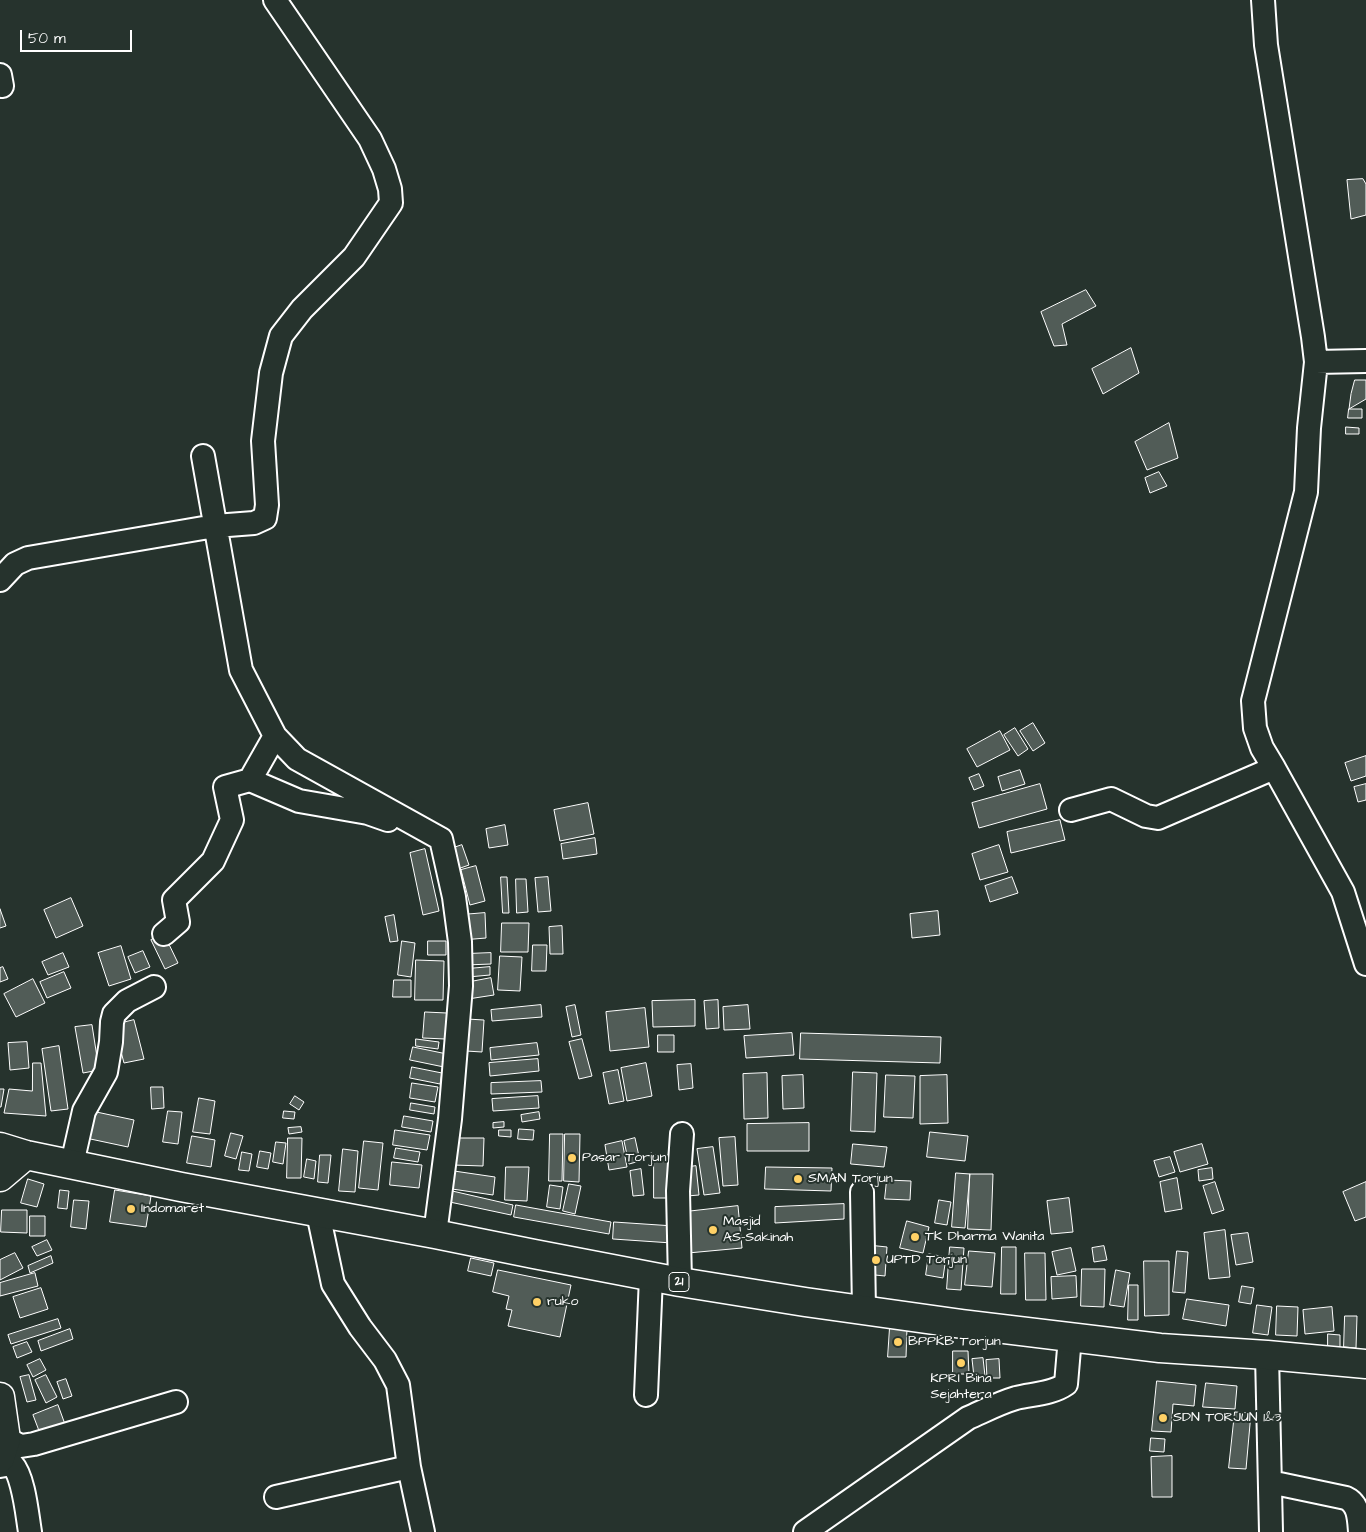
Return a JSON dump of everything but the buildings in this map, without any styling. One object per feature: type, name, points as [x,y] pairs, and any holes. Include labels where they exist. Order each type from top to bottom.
[{"type":"main road","name":"21","points":[[0,1147],[26,1155],[318,1213],[680,1282],[962,1324],[1160,1348],[1366,1364]]},
{"type":"main road","points":[[0,1177],[26,1155]]},
{"type":"main road","points":[[0,1397],[3,1448]]},
{"type":"street","points":[[0,580],[15,564],[28,558],[215,526],[254,523],[265,518],[267,505],[263,441],[271,373],[282,336],[302,309],[354,257],[390,203],[390,189],[384,169],[370,139],[275,0]]},
{"type":"street","points":[[1263,0],[1266,45],[1316,362],[1309,428],[1306,492],[1253,701],[1255,728],[1262,748],[1344,892],[1366,964]]},
{"type":"street","points":[[1316,362],[1366,361]]},
{"type":"street","points":[[203,456],[241,670],[275,736],[297,759],[441,839],[454,897],[460,942],[461,986],[450,1119],[436,1234]]},
{"type":"street","points":[[250,780],[275,736]]},
{"type":"street","points":[[1070,810],[1111,799],[1146,816],[1158,818],[1274,768]]},
{"type":"street","points":[[164,934],[178,922],[174,900],[213,861],[232,820],[225,787],[250,780],[299,801],[368,813],[441,839]]},
{"type":"street","points":[[72,1164],[84,1111],[106,1072],[114,1014],[126,1001],[154,987]]},
{"type":"street","points":[[680,1282],[678,1191],[682,1134]]},
{"type":"street","points":[[862,1192],[864,1310]]},
{"type":"street","points":[[318,1213],[333,1284],[360,1327],[385,1360],[398,1386],[409,1466],[423,1532]]},
{"type":"street","points":[[646,1395],[651,1277]]},
{"type":"street","points":[[805,1532],[968,1418],[1009,1401],[1059,1389],[1066,1384],[1070,1337]]},
{"type":"street","points":[[1267,1355],[1271,1532]]},
{"type":"street","points":[[3,1448],[34,1444],[176,1402]]},
{"type":"street","points":[[0,1466],[12,1464],[16,1468],[23,1492],[30,1532]]},
{"type":"street","points":[[276,1496],[409,1466]]},
{"type":"street","points":[[1270,1482],[1346,1498],[1357,1509],[1360,1532]]},
{"type":"place","name":"Pasar Torjun","points":[[572,1158]]},
{"type":"place","name":"SMAN Torjun","points":[[798,1179]]},
{"type":"place","name":"Indomaret","points":[[131,1209]]},
{"type":"place","name":"Masjid AS-Sakinah","points":[[713,1230]]},
{"type":"place","name":"TK Dharma Wanita","points":[[915,1237]]},
{"type":"place","name":"UPTD Torjun","points":[[876,1260]]},
{"type":"place","name":"ruko","points":[[537,1302]]},
{"type":"place","name":"BPPKB Torjun","points":[[898,1342]]},
{"type":"place","name":"KPRI Bina Sejahtera","points":[[961,1363]]},
{"type":"place","name":"SDN TORJUN 1&3","points":[[1163,1418]]}]
